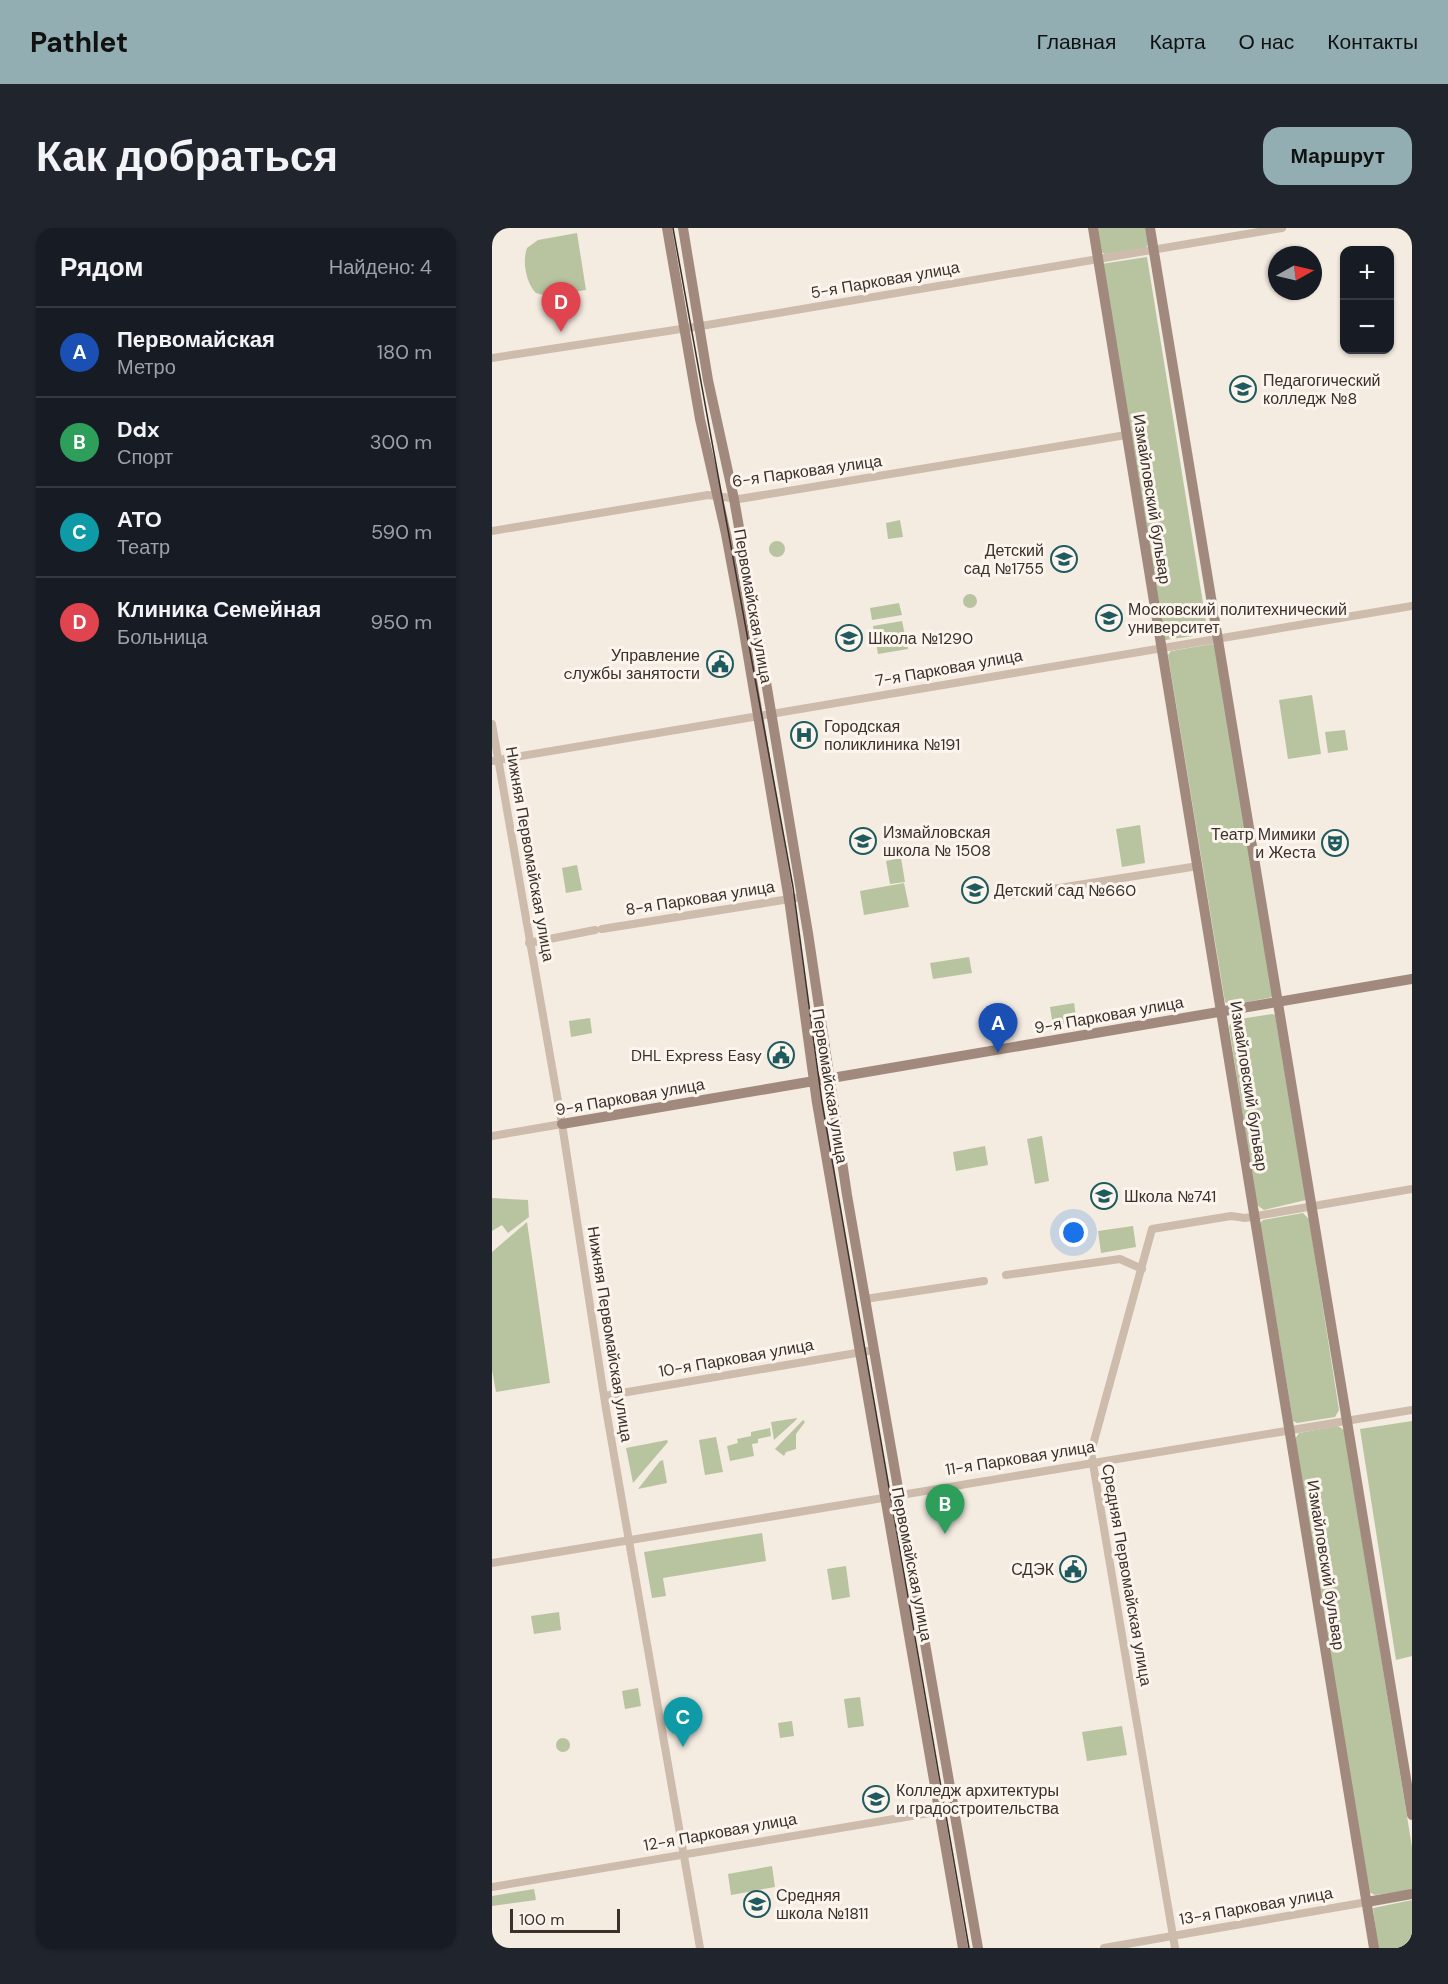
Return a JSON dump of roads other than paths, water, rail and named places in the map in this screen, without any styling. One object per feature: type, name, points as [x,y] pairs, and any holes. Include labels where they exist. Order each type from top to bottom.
[{"type":"main road","name":"Первомайская улица","points":[[667,228],[684,327],[718,496],[789,899],[814,1083],[963,1948]]},
{"type":"main road","name":"Первомайская улица","points":[[683,228],[699,326],[734,499],[771,714],[865,1299],[978,1948]]},
{"type":"main road","name":"Измайловский бульвар","points":[[1093,228],[1374,1948]]},
{"type":"main road","points":[[1150,228],[1412,1815]]},
{"type":"main road","name":"9-я Парковая улица","points":[[562,1124],[814,1083],[1412,979]]},
{"type":"main road","name":"13-я Парковая улица","points":[[1367,1902],[1412,1894]]},
{"type":"street","name":"5-я Парковая улица","points":[[492,358],[699,326],[1282,228]]},
{"type":"street","name":"6-я Парковая улица","points":[[492,531],[708,495],[734,499],[1126,435]]},
{"type":"street","name":"7-я Парковая улица","points":[[495,761],[1412,606]]},
{"type":"street","name":"Нижняя Первомайская улица","points":[[492,724],[495,761],[562,1124],[604,1396],[700,1948]]},
{"type":"street","points":[[1015,895],[1198,866]]},
{"type":"street","name":"8-я Парковая улица","points":[[530,943],[802,897]]},
{"type":"street","name":"9-я Парковая улица","points":[[492,1136],[562,1124]]},
{"type":"street","points":[[1311,1206],[1412,1189]]},
{"type":"street","name":"Средняя Первомайская улица","points":[[1175,1948],[1091,1452],[1152,1229],[1311,1206]]},
{"type":"street","points":[[1006,1275],[1120,1259],[1142,1269]]},
{"type":"street","points":[[865,1299],[984,1281]]},
{"type":"street","name":"10-я Парковая улица","points":[[604,1396],[874,1350]]},
{"type":"street","name":"11-я Парковая улица","points":[[492,1563],[899,1493],[1412,1410]]},
{"type":"street","name":"12-я Парковая улица","points":[[492,1887],[953,1809]]},
{"type":"street","name":"13-я Парковая улица","points":[[1104,1948],[1367,1902]]},
{"type":"tram line","points":[[673,228],[793,887],[822,1102],[969,1948]]},
{"type":"place","name":"Клиника Семейная","points":[[561,332]]},
{"type":"place","name":"Педагогический колледж №8","points":[[1243,389]]},
{"type":"place","name":"Детский сад №1755","points":[[1064,559]]},
{"type":"place","name":"Московский политехнический университет","points":[[1109,618]]},
{"type":"place","name":"Школа №1290","points":[[849,638]]},
{"type":"place","name":"Управление cлужбы занятости","points":[[720,664]]},
{"type":"place","name":"Городская поликлиника №191","points":[[804,735]]},
{"type":"place","name":"Измайловская школа № 1508","points":[[863,841]]},
{"type":"place","name":"Театр Мимики и Жеста","points":[[1335,843]]},
{"type":"place","name":"Детский сад №660","points":[[975,890]]},
{"type":"place","name":"Первомайская","points":[[998,1053]]},
{"type":"place","name":"DHL Express Easy","points":[[781,1055]]},
{"type":"place","name":"Школа №741","points":[[1104,1196]]},
{"type":"place","name":"Ddx","points":[[945,1534]]},
{"type":"place","name":"СДЭК","points":[[1073,1569]]},
{"type":"place","name":"АТО","points":[[683,1747]]},
{"type":"place","name":"Колледж архитектуры и градостроительства","points":[[876,1799]]},
{"type":"place","name":"Средняя школа №1811","points":[[757,1904]]}]
